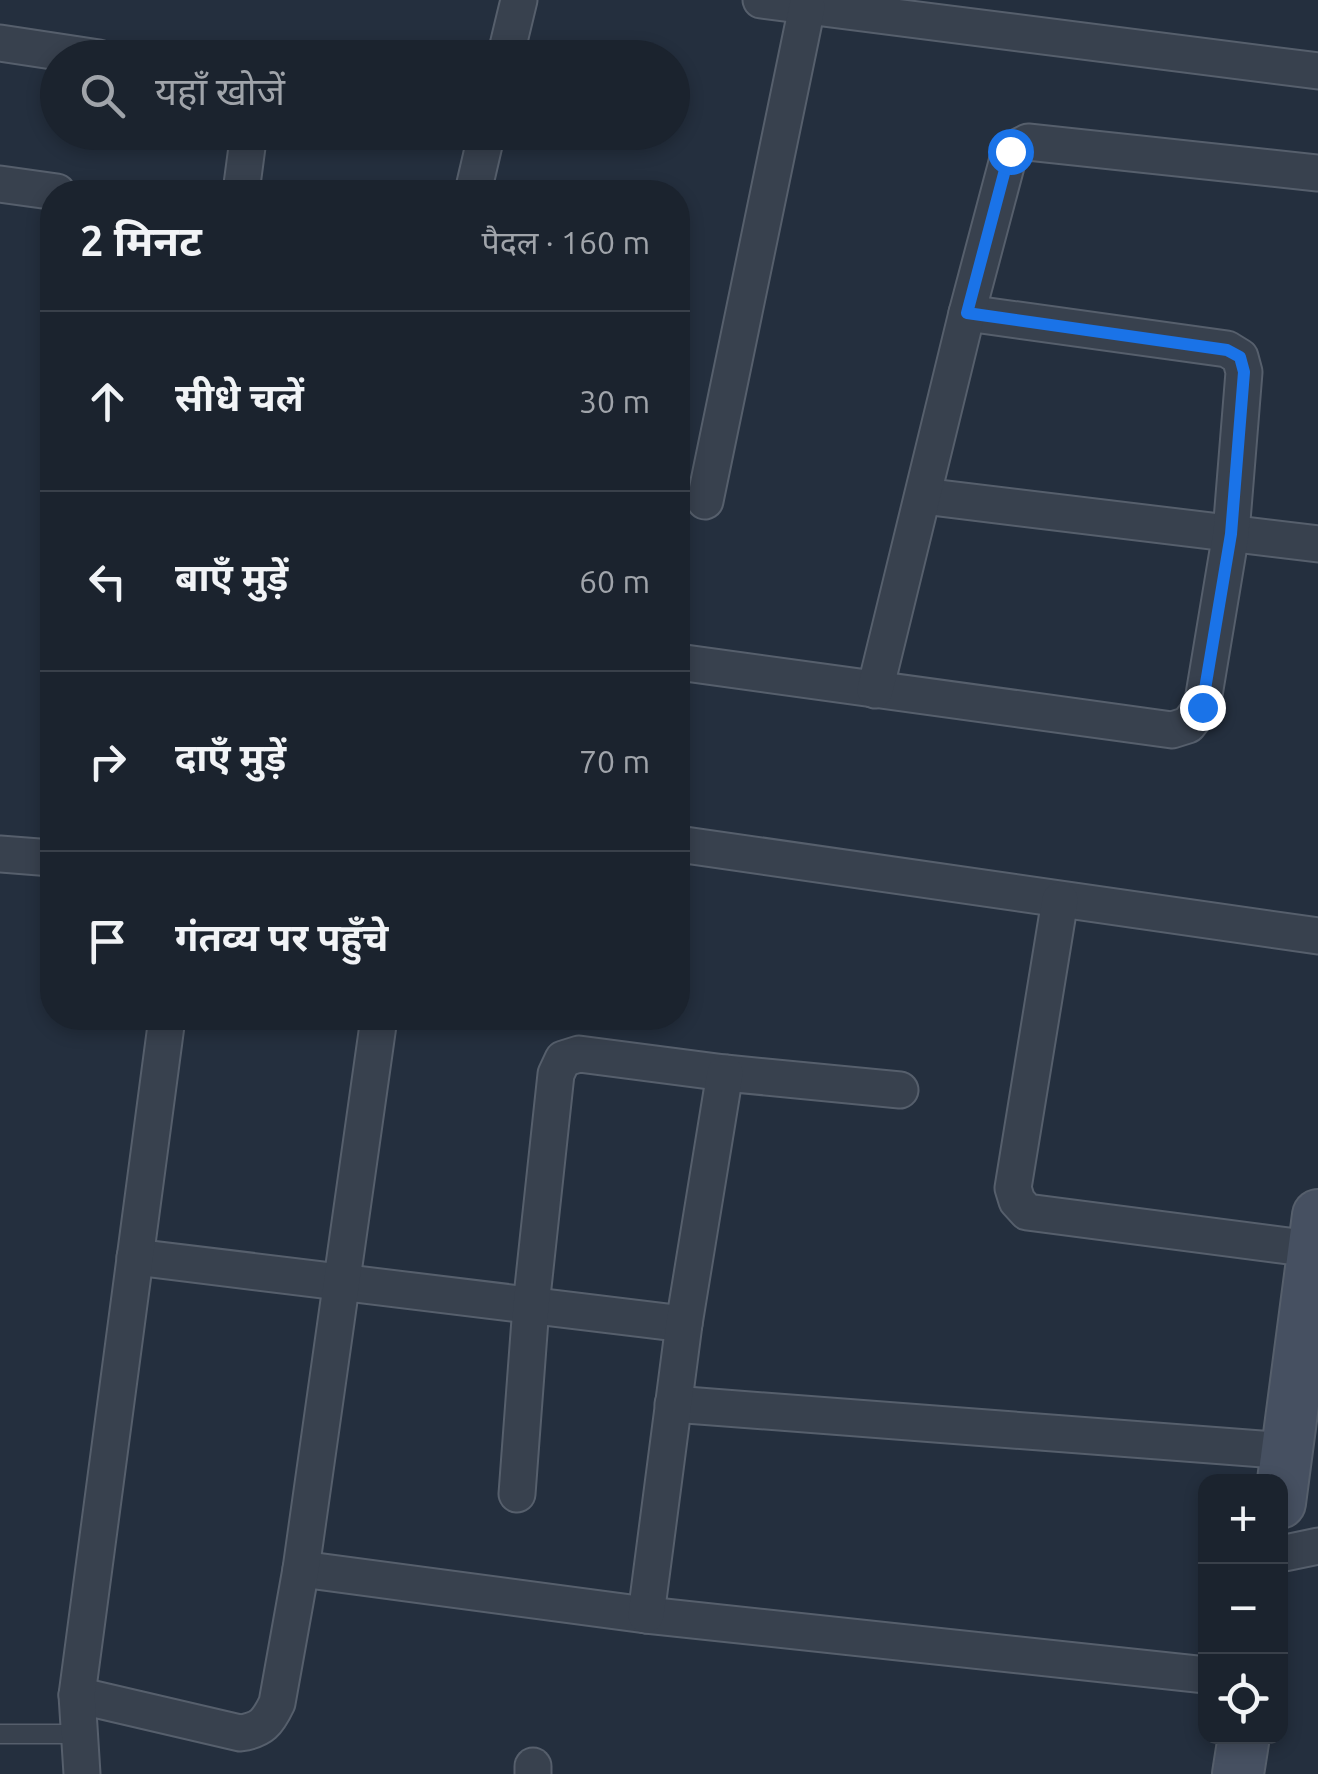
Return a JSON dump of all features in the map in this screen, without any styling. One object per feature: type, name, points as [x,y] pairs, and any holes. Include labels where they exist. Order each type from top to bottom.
[{"type":"street","points":[[509,40],[519,0]]},
{"type":"street","points":[[761,0],[1318,71]]},
{"type":"street","points":[[705,501],[807,7]]},
{"type":"street","points":[[0,43],[40,49]]},
{"type":"street","points":[[875,690],[1006,157],[1022,143],[1318,173]]},
{"type":"street","points":[[242,180],[246,150]]},
{"type":"street","points":[[476,180],[483,150]]},
{"type":"street","points":[[0,184],[40,190]]},
{"type":"street","points":[[690,664],[1172,730],[1188,725],[1202,707],[1231,534],[1244,372],[1240,357],[1227,350],[967,313]]},
{"type":"street","points":[[923,496],[1318,544]]},
{"type":"street","points":[[690,846],[1318,936]]},
{"type":"street","points":[[0,854],[40,857]]},
{"type":"street","points":[[1060,900],[1013,1188],[1017,1201],[1027,1212],[1315,1232],[1284,1474]]},
{"type":"street","points":[[82,1774],[77,1695],[165,1030]]},
{"type":"street","points":[[77,1695],[224,1731],[255,1731],[269,1721],[277,1703],[301,1569],[377,1030]]},
{"type":"street","points":[[516,1494],[531,1306],[556,1074],[562,1060],[580,1054],[725,1074],[900,1090]]},
{"type":"street","points":[[646,1615],[684,1324],[725,1074]]},
{"type":"street","points":[[135,1257],[684,1324]]},
{"type":"street","points":[[674,1404],[1288,1450]]},
{"type":"street","points":[[1288,1552],[1318,1546]]},
{"type":"street","points":[[301,1569],[646,1615],[1198,1675]]},
{"type":"street","points":[[1238,1774],[1243,1744]]},
{"type":"lane","points":[[0,1734],[80,1734]]},
{"type":"route","points":[[1010,151],[967,313],[1227,350],[1240,357],[1244,372],[1231,534],[1202,707]]}]
